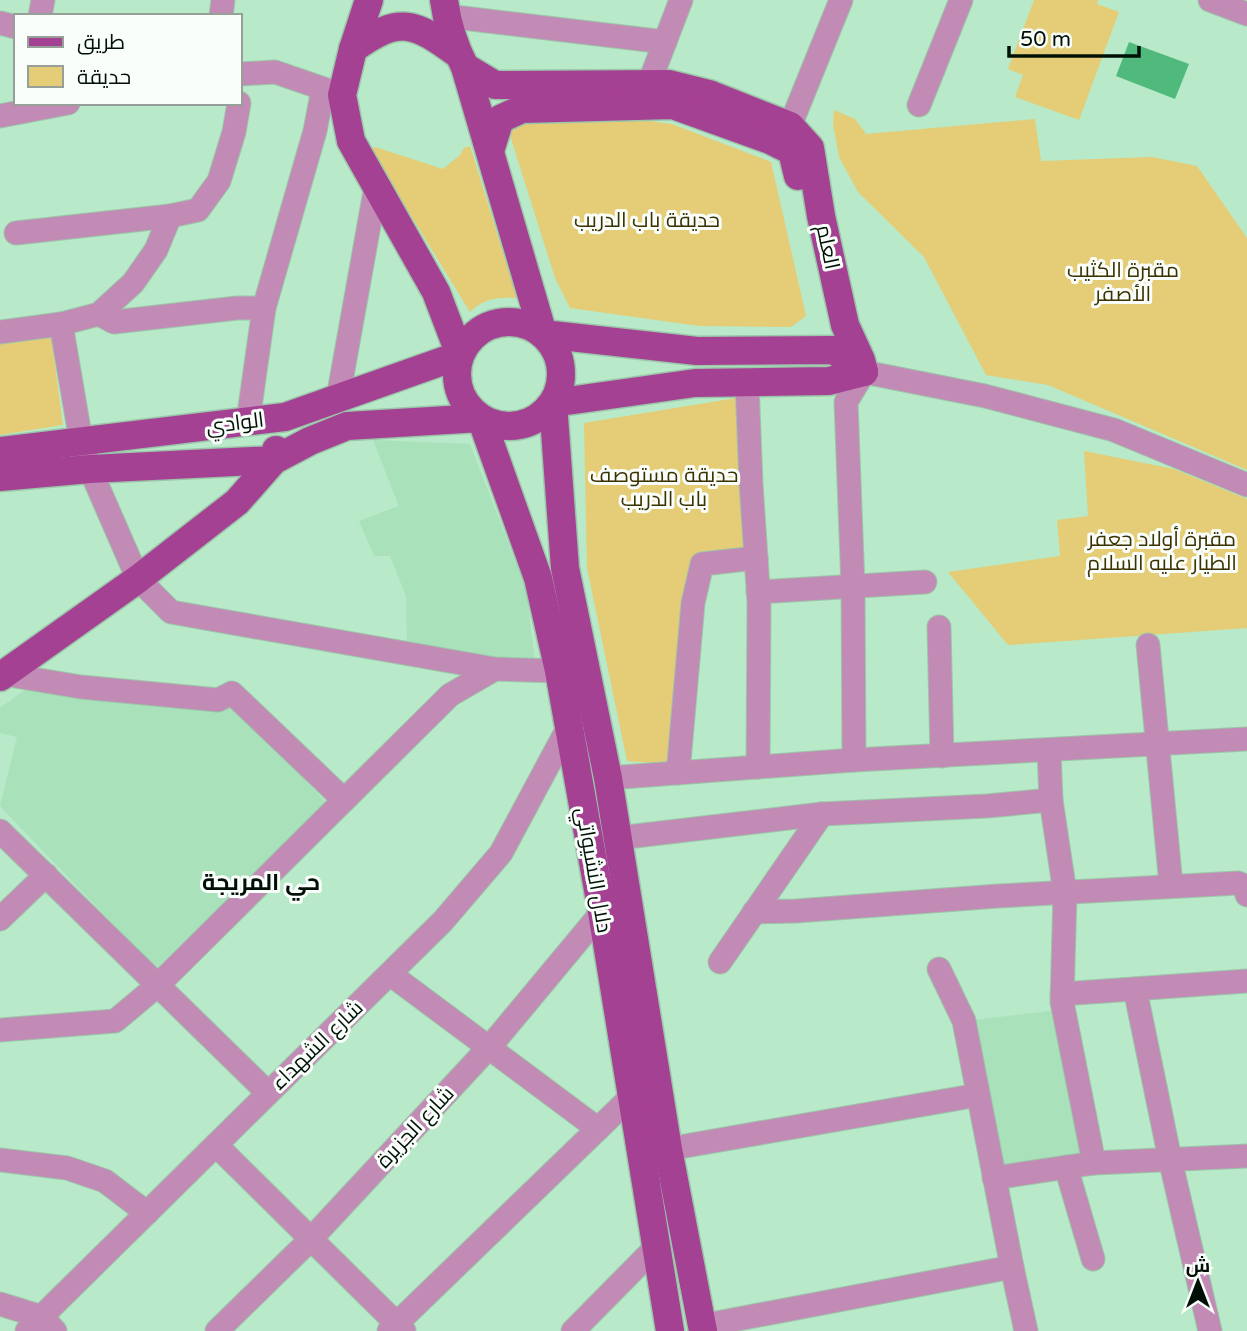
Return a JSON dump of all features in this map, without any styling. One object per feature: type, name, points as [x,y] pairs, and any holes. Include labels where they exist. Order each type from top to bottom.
[{"type":"main road","points":[[369,0],[353,50],[333,92],[351,141],[436,292],[460,355]]},
{"type":"main road","points":[[445,8],[491,151],[543,334]]},
{"type":"main road","points":[[353,50],[376,33],[400,26],[428,32],[495,85],[669,85],[709,94],[784,139]]},
{"type":"main road","points":[[491,151],[500,119],[522,109],[673,105],[784,139]]},
{"type":"main road","name":"العلم","points":[[784,139],[808,216],[834,350],[830,381]]},
{"type":"main road","name":"العلم","points":[[784,139],[810,148],[821,216],[845,325],[864,372]]},
{"type":"main road","points":[[513,322],[529,326],[543,334],[553,345],[559,359],[559,389],[553,403],[542,415],[528,423],[512,426],[481,418],[468,406],[459,390],[457,372],[460,355],[468,341],[481,330],[496,323],[513,322]]},
{"type":"main road","points":[[543,334],[697,351],[834,350],[864,372]]},
{"type":"main road","name":"الوادي","points":[[0,451],[285,417],[460,355]]},
{"type":"main road","points":[[553,403],[695,383],[830,381],[864,372]]},
{"type":"main road","points":[[553,403],[565,568],[608,778],[668,1149],[702,1328]]},
{"type":"main road","points":[[274,460],[285,417]]},
{"type":"main road","points":[[2,675],[138,579],[237,502],[274,460],[347,426],[481,418]]},
{"type":"main road","name":"دلال النشيواتي","points":[[481,418],[538,578],[559,671],[602,912],[670,1331]]},
{"type":"main road","name":"الوادي","points":[[0,477],[90,468],[274,460]]},
{"type":"street","points":[[648,86],[681,0]]},
{"type":"street","points":[[784,139],[841,0]]},
{"type":"street","points":[[919,104],[961,0]]},
{"type":"street","points":[[1210,0],[1245,8]]},
{"type":"street","points":[[445,8],[665,42]]},
{"type":"street","points":[[242,74],[275,72],[333,92],[315,131],[264,308],[248,421]]},
{"type":"street","points":[[10,108],[45,105]]},
{"type":"street","points":[[16,233],[198,211],[219,181],[239,105]]},
{"type":"street","points":[[338,398],[376,186]]},
{"type":"street","points":[[0,332],[61,324],[99,314],[133,282],[156,250],[170,216]]},
{"type":"street","points":[[99,314],[114,322],[237,307],[264,308]]},
{"type":"street","points":[[61,324],[81,441],[90,468],[138,579],[171,612],[495,669],[559,671]]},
{"type":"street","points":[[854,760],[853,587],[846,402],[864,372],[985,396],[1114,430],[1247,485]]},
{"type":"street","points":[[747,383],[758,592],[758,767]]},
{"type":"street","points":[[678,773],[693,603],[702,564],[756,558]]},
{"type":"street","points":[[758,592],[925,582]]},
{"type":"street","points":[[939,627],[942,756]]},
{"type":"street","points":[[1148,645],[1171,885]]},
{"type":"street","points":[[0,1020],[0,1030],[115,1021],[158,985],[450,695],[495,669]]},
{"type":"street","points":[[2,675],[81,687],[218,700],[232,693],[344,800]]},
{"type":"street","name":"شارع الشهداء","points":[[41,1326],[147,1213],[443,921],[501,853],[568,728]]},
{"type":"street","points":[[608,778],[854,760],[1247,738]]},
{"type":"street","points":[[1049,750],[1052,800],[1065,892],[1062,994],[1094,1163]]},
{"type":"street","points":[[618,838],[822,814],[926,810],[1052,800]]},
{"type":"street","points":[[720,962],[822,814]]},
{"type":"street","points":[[0,831],[268,1093]]},
{"type":"street","points":[[0,919],[46,875]]},
{"type":"street","points":[[754,912],[1171,885],[1238,883],[1245,887],[1247,895]]},
{"type":"street","name":"شارع الجزيرة","points":[[217,1331],[311,1239],[487,1048],[602,912]]},
{"type":"street","points":[[939,969],[964,1021],[1026,1331]]},
{"type":"street","points":[[390,974],[598,1129]]},
{"type":"street","points":[[1062,994],[1247,981]]},
{"type":"street","points":[[1135,989],[1170,1160],[1210,1331]]},
{"type":"street","points":[[668,1149],[978,1095]]},
{"type":"street","points":[[216,1145],[397,1328],[631,1097]]},
{"type":"street","points":[[994,1178],[1094,1163],[1247,1156]]},
{"type":"street","points":[[0,1160],[67,1168],[105,1181],[147,1213]]},
{"type":"street","points":[[1066,1167],[1093,1259]]},
{"type":"street","points":[[573,1331],[655,1248]]},
{"type":"street","points":[[702,1328],[1012,1267]]},
{"type":"street","points":[[0,1304],[41,1326]]},
{"type":"shaded area","points":[[1129,42],[1189,64],[1175,99],[1116,76]]},
{"type":"shaded area","points":[[373,440],[470,444],[526,589],[535,663],[407,645],[406,596],[390,556],[374,556],[359,521],[399,506]]},
{"type":"shaded area","points":[[25,690],[220,707],[229,701],[326,802],[156,969],[0,806],[17,737],[0,733],[0,708]]},
{"type":"shaded area","points":[[1058,1010],[1084,1150],[1075,1158],[1000,1166],[974,1020]]},
{"type":"green space","points":[[1034,0],[1098,0],[1097,4],[1119,12],[1079,120],[1015,97],[1023,75],[1008,69]]},
{"type":"green space","name":"مقبرة الكثيب الأصفر","points":[[834,110],[855,119],[866,134],[1035,119],[1041,161],[1152,157],[1197,166],[1247,238],[1247,470],[1048,385],[986,375],[924,257],[858,192],[839,157],[833,124]]},
{"type":"green space","name":"حديقة باب الدريب","points":[[518,119],[634,119],[672,124],[771,162],[806,316],[791,327],[699,326],[570,308],[555,278],[508,129]]},
{"type":"green space","points":[[470,146],[517,298],[492,299],[470,312],[370,149],[375,147],[443,169],[460,155],[464,148]]},
{"type":"green space","points":[[51,335],[63,425],[0,435],[0,344]]},
{"type":"green space","name":"حديقة مستوصف باب الدريب","points":[[736,398],[745,547],[694,558],[666,764],[627,761],[587,568],[584,423]]},
{"type":"green space","name":"مقبرة أولاد جعفر الطيار عليه السلام","points":[[1084,451],[1174,469],[1247,499],[1247,628],[1008,645],[948,572],[1060,556],[1057,520],[1088,516]]},
{"type":"district","name":"حي المريجة","points":[[261,882]]}]
